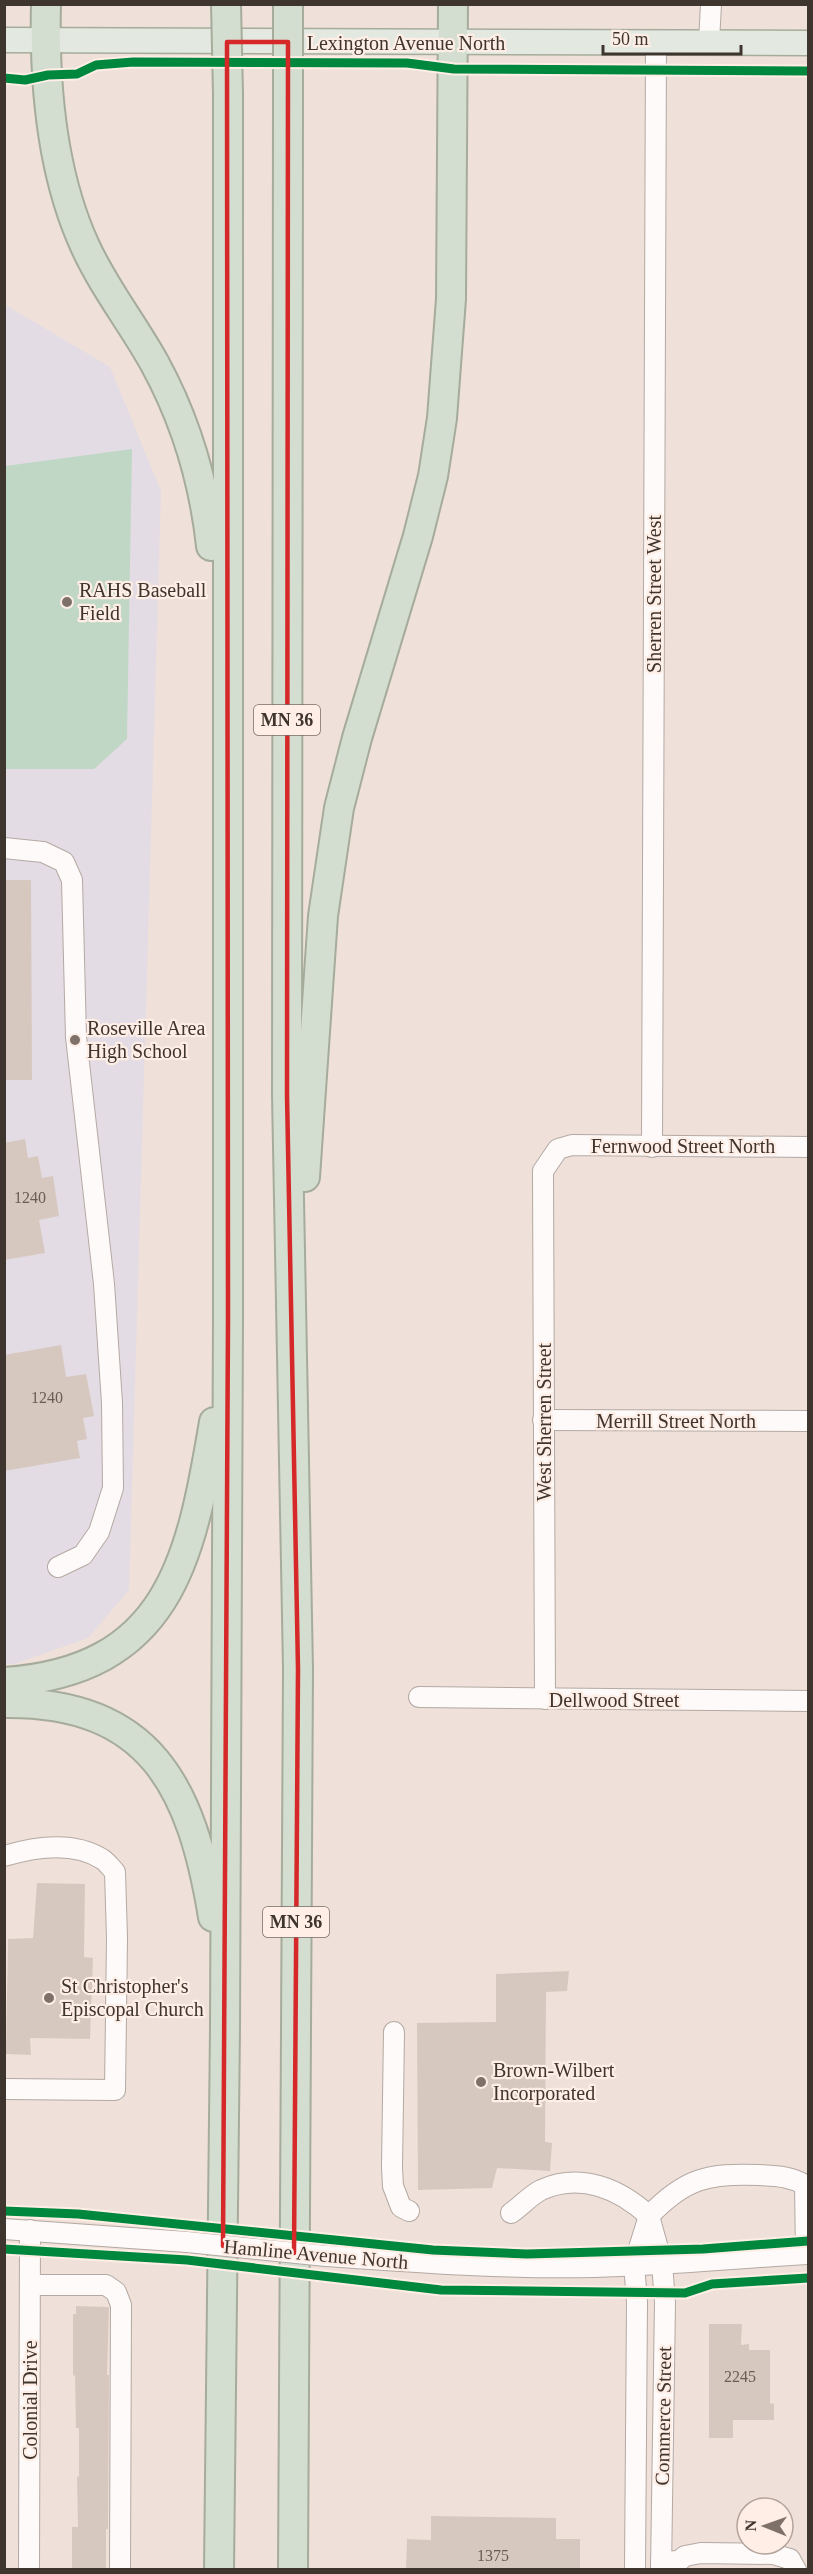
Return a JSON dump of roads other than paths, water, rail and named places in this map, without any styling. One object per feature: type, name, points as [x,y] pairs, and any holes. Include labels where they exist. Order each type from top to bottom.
[{"type":"highway","points":[[46,4],[45,41],[52,124],[60,172],[72,213],[103,282],[162,378],[192,446],[207,511],[226,703]]},
{"type":"highway","name":"MN 36","points":[[219,2570],[225,2028],[228,1319],[226,703],[228,94],[226,4]]},
{"type":"highway","name":"MN 36","points":[[288,4],[287,1095],[298,1669],[293,2570]]},
{"type":"highway","points":[[292,1345],[328,867],[339,808],[357,738],[418,536],[433,476],[442,418],[452,299],[453,4]]},
{"type":"highway","points":[[4,1682],[38,1680],[64,1674],[89,1664],[112,1651],[133,1634],[152,1615],[167,1593],[190,1542],[202,1493],[228,1319]]},
{"type":"highway","points":[[4,1703],[31,1702],[65,1706],[90,1714],[115,1726],[136,1741],[160,1765],[175,1787],[192,1826],[203,1866],[217,1943],[225,2028]]},
{"type":"highway","points":[[292,2498],[300,2570]]},
{"type":"main road","name":"Lexington Avenue North","points":[[4,40],[808,43]]},
{"type":"street","points":[[709,42],[711,4]]},
{"type":"street","name":"Sherren Street West","points":[[652,1147],[656,42]]},
{"type":"street","points":[[4,848],[43,852],[64,862],[72,880],[76,1037],[104,1284],[112,1403],[113,1488],[99,1532],[83,1555],[58,1567]]},
{"type":"street","name":"Fernwood Street North","points":[[558,1149],[572,1145],[808,1147]]},
{"type":"street","name":"West Sherren Street","points":[[545,1699],[543,1171],[558,1149]]},
{"type":"street","name":"Merrill Street North","points":[[543,1420],[808,1421]]},
{"type":"street","name":"Dellwood Street","points":[[419,1697],[808,1701]]},
{"type":"street","points":[[4,1856],[51,1848],[79,1850],[102,1859],[115,1872],[117,1938],[115,2090],[4,2089]]},
{"type":"street","points":[[394,2032],[393,2186],[401,2207],[409,2211]]},
{"type":"street","points":[[634,2265],[649,2216],[664,2200],[692,2181],[724,2174],[792,2178],[805,2184],[807,2254]]},
{"type":"street","points":[[511,2213],[541,2190],[565,2184],[593,2183],[614,2189],[649,2216]]},
{"type":"street","name":"Commerce Street","points":[[649,2216],[662,2263],[665,2303],[670,2562]]},
{"type":"street","name":"Hamline Avenue North","points":[[4,2229],[187,2242],[326,2256],[498,2266],[634,2265],[807,2254]]},
{"type":"street","name":"Colonial Drive","points":[[29,2570],[30,2230]]},
{"type":"street","name":"Commerce Street","points":[[634,2265],[637,2302],[635,2570]]},
{"type":"street","points":[[30,2285],[106,2285],[116,2292],[121,2305],[120,2570]]},
{"type":"street","points":[[635,2547],[670,2562],[701,2553],[773,2554],[790,2559],[796,2570]]},
{"type":"place","name":"RAHS Baseball Field","points":[[67,602]]},
{"type":"place","name":"Roseville Area High School","points":[[75,1040]]},
{"type":"place","name":"St Christopher's Episcopal Church","points":[[49,1998]]},
{"type":"place","name":"Brown-Wilbert Incorporated","points":[[481,2082]]}]
